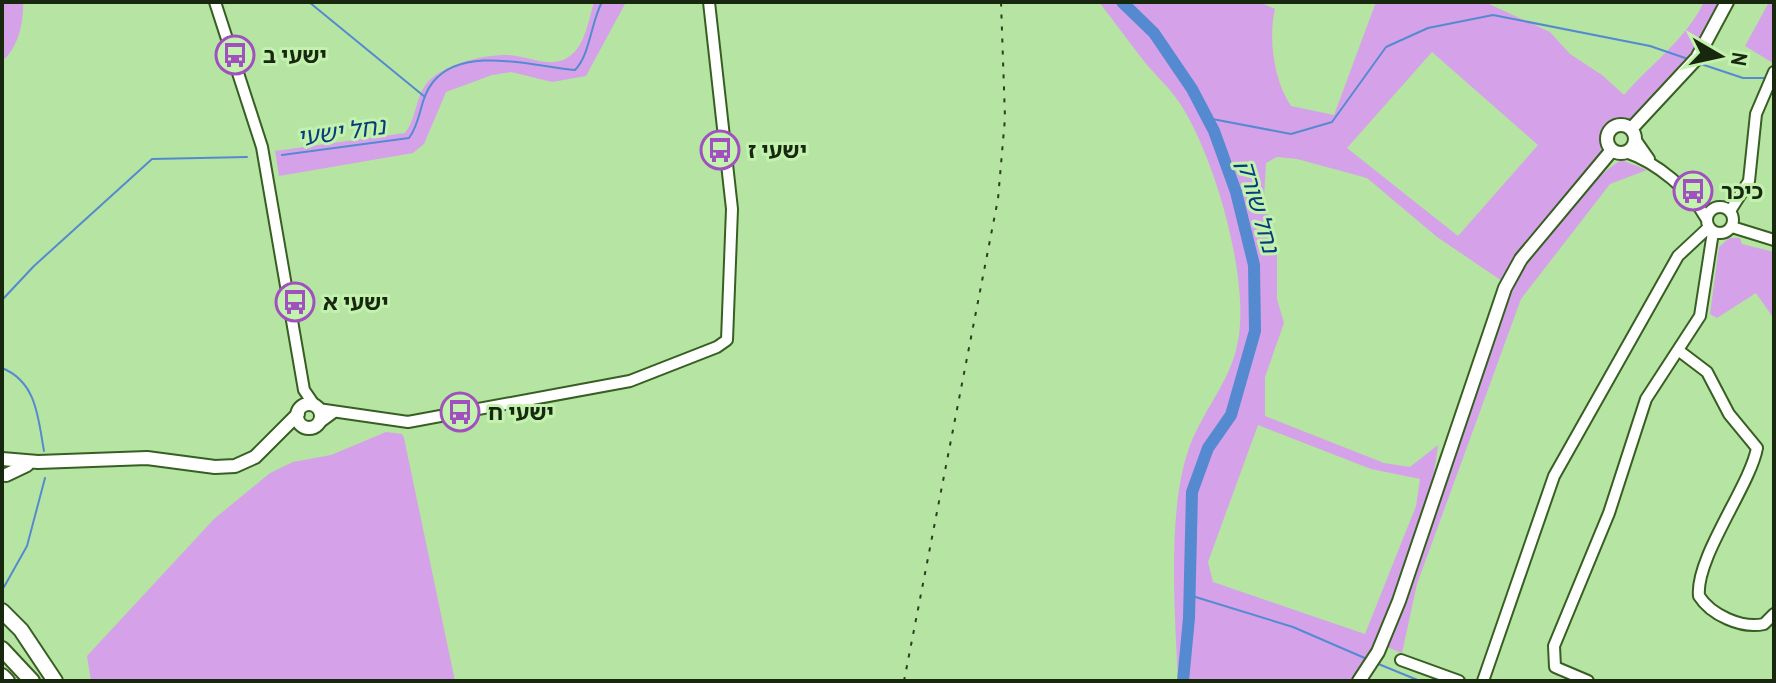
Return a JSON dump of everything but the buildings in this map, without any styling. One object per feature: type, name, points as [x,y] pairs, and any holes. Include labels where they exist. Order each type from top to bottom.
[{"type":"highway","points":[[2,611],[21,630],[55,681]]},
{"type":"highway","points":[[2,649],[32,681]]},
{"type":"highway","points":[[2,676],[7,681]]},
{"type":"main road","points":[[1612,150],[1626,152],[1633,134],[1697,58],[1727,2]]},
{"type":"main road","points":[[1612,150],[1607,138],[1610,130],[1622,125],[1633,134]]},
{"type":"main road","points":[[1359,681],[1378,652],[1399,601],[1505,288],[1521,259],[1612,150]]},
{"type":"main road","points":[[38,462],[4,478],[2,460],[38,462],[121,457],[215,467],[235,466],[255,457],[285,431],[299,412],[316,408],[319,423],[285,431]]},
{"type":"main road","points":[[299,412],[305,427]]},
{"type":"street","points":[[215,2],[262,147],[304,390],[299,412]]},
{"type":"street","points":[[304,390],[316,408],[408,422],[630,381],[717,347],[727,340],[732,209],[709,2]]},
{"type":"street","points":[[1732,227],[1730,211],[1749,181],[1756,114],[1774,72]]},
{"type":"street","points":[[1633,134],[1652,164],[1693,200],[1709,226],[1721,234],[1732,227],[1774,240]]},
{"type":"street","points":[[1626,152],[1652,164]]},
{"type":"street","points":[[1693,200],[1730,211]]},
{"type":"street","points":[[1588,681],[1566,678],[1552,661],[1554,646],[1609,513],[1642,409],[1703,307],[1709,226],[1715,208]]},
{"type":"street","points":[[1483,681],[1554,476],[1678,256],[1709,226]]},
{"type":"street","points":[[1678,350],[1707,372],[1736,425],[1757,448],[1723,521],[1700,582],[1699,596],[1719,614],[1744,624],[1764,624],[1774,614]]},
{"type":"street","points":[[319,423],[336,411]]},
{"type":"street","points":[[1401,660],[1459,681]]},
{"type":"shaded area","points":[[2,2],[23,2],[23,10],[16,42],[2,61]]},
{"type":"shaded area","points":[[594,2],[626,2],[586,76],[552,82],[511,72],[492,75],[446,92],[424,144],[413,153],[279,176],[275,151],[405,133],[426,83],[458,64],[499,55],[544,62],[561,61],[577,49],[583,39]]},
{"type":"shaded area","points":[[1099,2],[1259,2],[1275,9],[1272,33],[1274,59],[1285,96],[1291,106],[1334,115],[1376,2],[1489,4],[1550,32],[1570,54],[1602,75],[1624,95],[1678,40],[1704,2],[1719,2],[1690,56],[1662,95],[1631,123],[1616,129],[1603,156],[1513,261],[1502,281],[1437,237],[1367,178],[1297,159],[1277,157],[1266,163],[1264,199],[1277,253],[1277,299],[1284,323],[1265,377],[1265,416],[1384,463],[1410,467],[1438,445],[1427,505],[1409,568],[1384,628],[1353,681],[1178,681],[1174,564],[1181,476],[1200,423],[1223,384],[1234,356],[1240,315],[1239,284],[1226,217],[1205,152],[1192,125],[1175,96]],"holes":[[[1432,52],[1538,145],[1458,236],[1347,148]],[[1258,425],[1371,469],[1420,479],[1416,506],[1365,634],[1213,582],[1208,562]]]},
{"type":"shaded area","points":[[1769,2],[1774,2],[1773,63],[1745,46]]},
{"type":"shaded area","points":[[1621,160],[1647,170],[1610,184],[1521,299],[1417,584],[1402,653],[1387,647],[1503,305],[1555,226],[1606,171]]},
{"type":"shaded area","points":[[1729,238],[1740,238],[1742,244],[1774,252],[1774,319],[1756,293],[1717,318],[1710,314],[1719,247]]},
{"type":"shaded area","points":[[386,432],[402,434],[404,438],[455,681],[91,681],[87,656],[214,519],[270,473],[293,462],[331,455]]},
{"type":"waterway","points":[[309,2],[425,97]]},
{"type":"waterway","points":[[282,155],[409,138],[433,82],[446,70],[463,64],[521,62],[575,70],[584,56],[602,2]]},
{"type":"waterway","name":"נחל שורק","points":[[1122,2],[1154,33],[1192,89],[1214,131],[1236,192],[1254,265],[1255,331],[1231,415],[1208,448],[1192,492],[1189,618],[1183,681]]},
{"type":"waterway","points":[[1207,118],[1291,134],[1332,122],[1386,47],[1428,28],[1493,15],[1650,46],[1688,59]]},
{"type":"waterway","points":[[1698,63],[1743,78],[1765,78]]},
{"type":"waterway","name":"נחל ישעי","points":[[2,300],[34,266],[152,159],[247,157]]},
{"type":"waterway","points":[[2,368],[14,374],[29,392],[44,451]]},
{"type":"waterway","points":[[4,587],[27,546],[45,478]]},
{"type":"waterway","points":[[1189,595],[1293,627],[1367,659]]},
{"type":"waterway","points":[[1376,663],[1420,681]]},
{"type":"railway","points":[[904,681],[998,199],[1005,118],[1001,2]]},
{"type":"place","name":"ישעי ב","points":[[235,55]]},
{"type":"place","name":"ישעי ז","points":[[720,150]]},
{"type":"place","name":"כיכר","points":[[1693,191]]},
{"type":"place","name":"ישעי א","points":[[295,302]]},
{"type":"place","name":"ישעי ח","points":[[460,412]]}]
